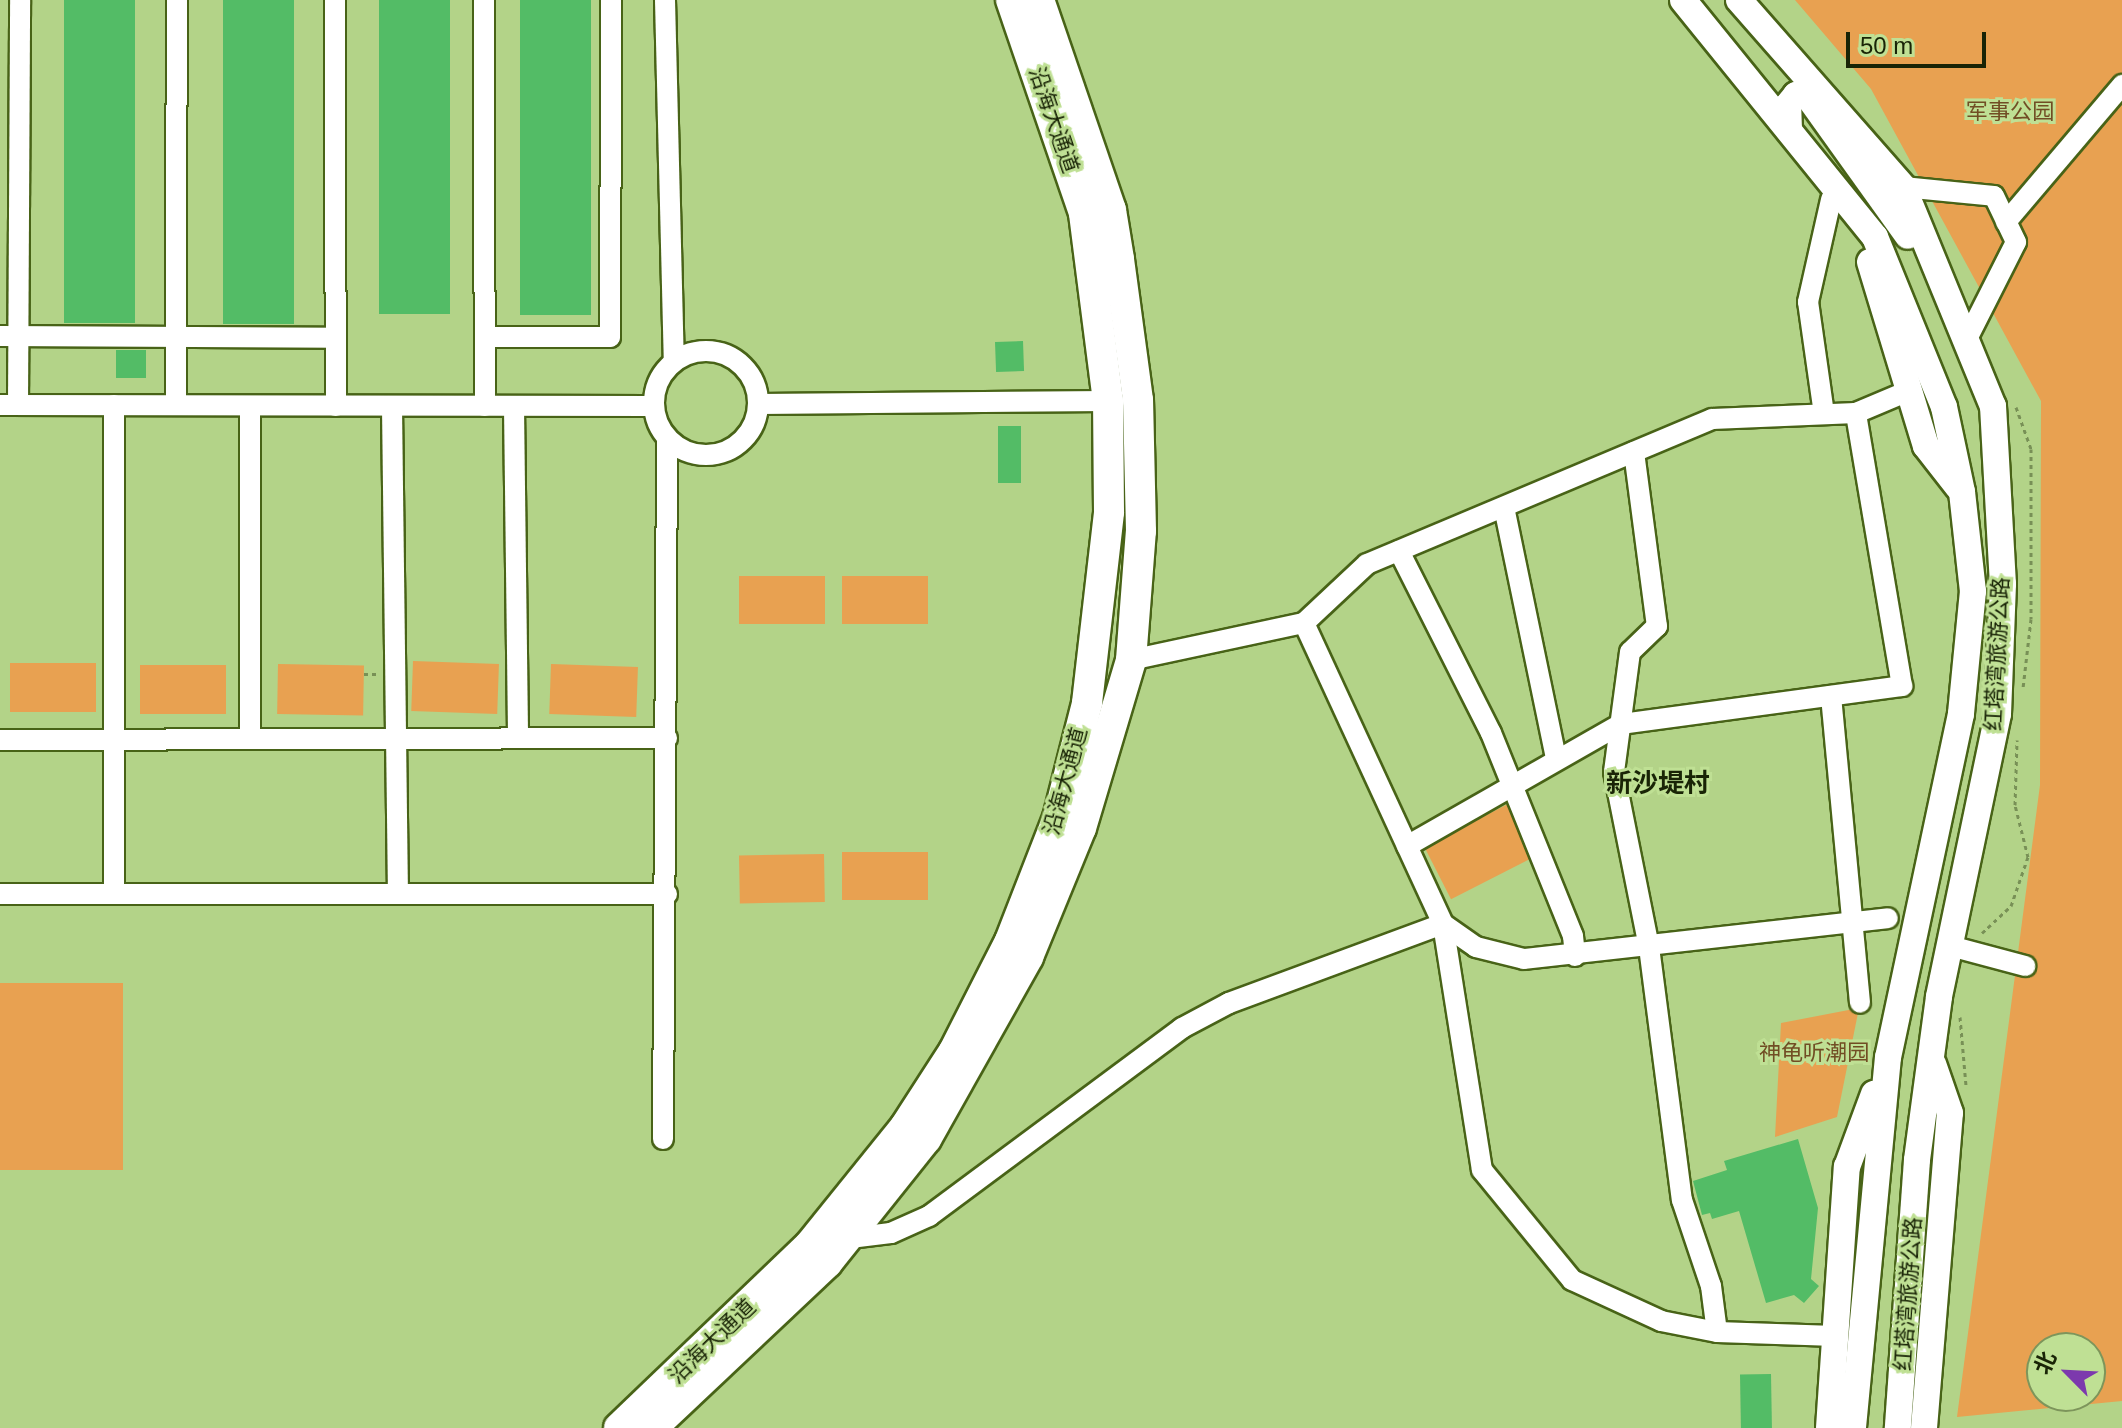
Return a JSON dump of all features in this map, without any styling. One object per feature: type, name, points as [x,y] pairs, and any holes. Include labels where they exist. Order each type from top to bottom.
[{"type":"highway","name":"沿海大通道","points":[[619,1428],[809,1246],[905,1127],[954,1051],[1010,941],[1058,818],[1131,660],[1141,531],[1123,401],[1084,213],[1011,0]]},
{"type":"highway","name":"沿海大通道","points":[[652,1428],[850,1238],[926,1139],[972,1064],[1028,957],[1085,765],[1087,703],[1123,401],[1111,210],[1039,0]]},
{"type":"main road","points":[[1683,0],[1784,120],[1875,237],[1944,407],[1962,492],[1973,591],[1961,714],[1888,1057],[1853,1428]]},
{"type":"main road","points":[[1693,0],[1721,28],[1733,27],[1732,0]]},
{"type":"main road","name":"红塔湾旅游公路","points":[[1739,0],[1903,187],[1993,406],[2002,598],[1998,714],[1950,946],[1931,1058],[1898,1428]]},
{"type":"main road","points":[[1952,306],[1935,292],[1896,212],[1817,103],[1796,95],[1784,120],[1797,150],[1865,248],[1926,446],[1962,492]]},
{"type":"main road","points":[[1829,1428],[1847,1167],[1888,1057]]},
{"type":"main road","points":[[1924,1428],[1950,1113],[1931,1058]]},
{"type":"street","points":[[20,0],[9,405],[653,406]]},
{"type":"street","points":[[176,404],[177,0]]},
{"type":"street","points":[[335,0],[336,406]]},
{"type":"street","points":[[484,0],[485,406]]},
{"type":"street","points":[[485,337],[610,337],[611,0]]},
{"type":"street","points":[[665,0],[674,361]]},
{"type":"street","points":[[2006,222],[2122,85]]},
{"type":"street","points":[[1903,187],[1994,196],[2016,242],[1967,339]]},
{"type":"street","points":[[1824,414],[1808,302],[1831,200]]},
{"type":"street","points":[[9,336],[336,338]]},
{"type":"street","points":[[663,1139],[667,894],[667,438],[653,406],[662,374],[674,361],[705,350],[737,360],[757,387],[759,404],[746,437],[716,455],[681,450],[667,438]]},
{"type":"street","points":[[1131,660],[1304,623],[1367,564],[1712,419],[1856,413],[1908,391]]},
{"type":"street","points":[[759,404],[1123,401]]},
{"type":"street","points":[[114,405],[114,894]]},
{"type":"street","points":[[250,406],[250,739]]},
{"type":"street","points":[[392,406],[398,894]]},
{"type":"street","points":[[514,406],[518,738]]},
{"type":"street","points":[[1407,846],[1621,724],[1902,686],[1856,413]]},
{"type":"street","points":[[1634,452],[1657,626],[1630,652],[1614,772],[1649,947],[1682,1200],[1711,1286],[1717,1332]]},
{"type":"street","points":[[1504,507],[1556,759]]},
{"type":"street","points":[[1399,551],[1514,787],[1575,956]]},
{"type":"street","points":[[1304,623],[1443,924],[1482,1170],[1572,1280],[1661,1321],[1717,1332],[1835,1336]]},
{"type":"street","points":[[1831,696],[1860,1003]]},
{"type":"street","points":[[0,740],[667,738]]},
{"type":"street","points":[[0,894],[667,894]]},
{"type":"street","points":[[1443,924],[1476,947],[1524,959],[1575,956],[1888,918]]},
{"type":"street","points":[[850,1238],[891,1233],[929,1216],[1182,1028],[1229,1003],[1443,924]]},
{"type":"street","points":[[1950,946],[2025,966]]},
{"type":"green space","name":"军事公园","points":[[1795,0],[2122,0],[2122,1401],[2106,1403],[2106,1332],[2026,1332],[2026,1410],[1957,1417],[2040,785],[2041,401],[1871,89]]},
{"type":"green space","points":[[739,576],[825,576],[825,624],[739,624]]},
{"type":"green space","points":[[842,576],[928,576],[928,624],[842,624]]},
{"type":"green space","points":[[413,661],[499,664],[497,714],[411,711]]},
{"type":"green space","points":[[10,663],[96,663],[96,712],[10,712]]},
{"type":"green space","points":[[278,664],[364,666],[363,715],[277,714]]},
{"type":"green space","points":[[551,664],[638,667],[636,717],[549,714]]},
{"type":"green space","points":[[140,665],[226,665],[226,714],[140,714]]},
{"type":"green space","points":[[1508,804],[1535,857],[1451,899],[1424,847]]},
{"type":"green space","points":[[842,852],[928,852],[928,900],[842,900]]},
{"type":"green space","points":[[824,854],[825,902],[740,903],[739,855]]},
{"type":"green space","points":[[0,983],[123,983],[123,1170],[0,1170]]},
{"type":"green space","name":"神龟听潮园","points":[[1859,1008],[1837,1117],[1775,1137],[1781,1023]]},
{"type":"building","points":[[64,0],[135,0],[135,323],[64,323]]},
{"type":"building","points":[[223,0],[294,0],[294,324],[223,324]]},
{"type":"building","points":[[379,0],[450,0],[450,314],[379,314]]},
{"type":"building","points":[[520,0],[591,0],[591,315],[520,315]]},
{"type":"building","points":[[1023,341],[1024,371],[996,372],[995,342]]},
{"type":"building","points":[[116,350],[146,350],[146,378],[116,378]]},
{"type":"building","points":[[998,426],[1021,426],[1021,483],[998,483]]},
{"type":"building","points":[[1798,1139],[1818,1208],[1811,1279],[1819,1286],[1804,1303],[1794,1295],[1766,1303],[1739,1211],[1712,1219],[1710,1213],[1702,1215],[1693,1181],[1727,1170],[1724,1161]]},
{"type":"building","points":[[1771,1374],[1772,1428],[1741,1428],[1740,1375]]},
{"type":"district","name":"新沙堤村","points":[[1658,784]]}]
